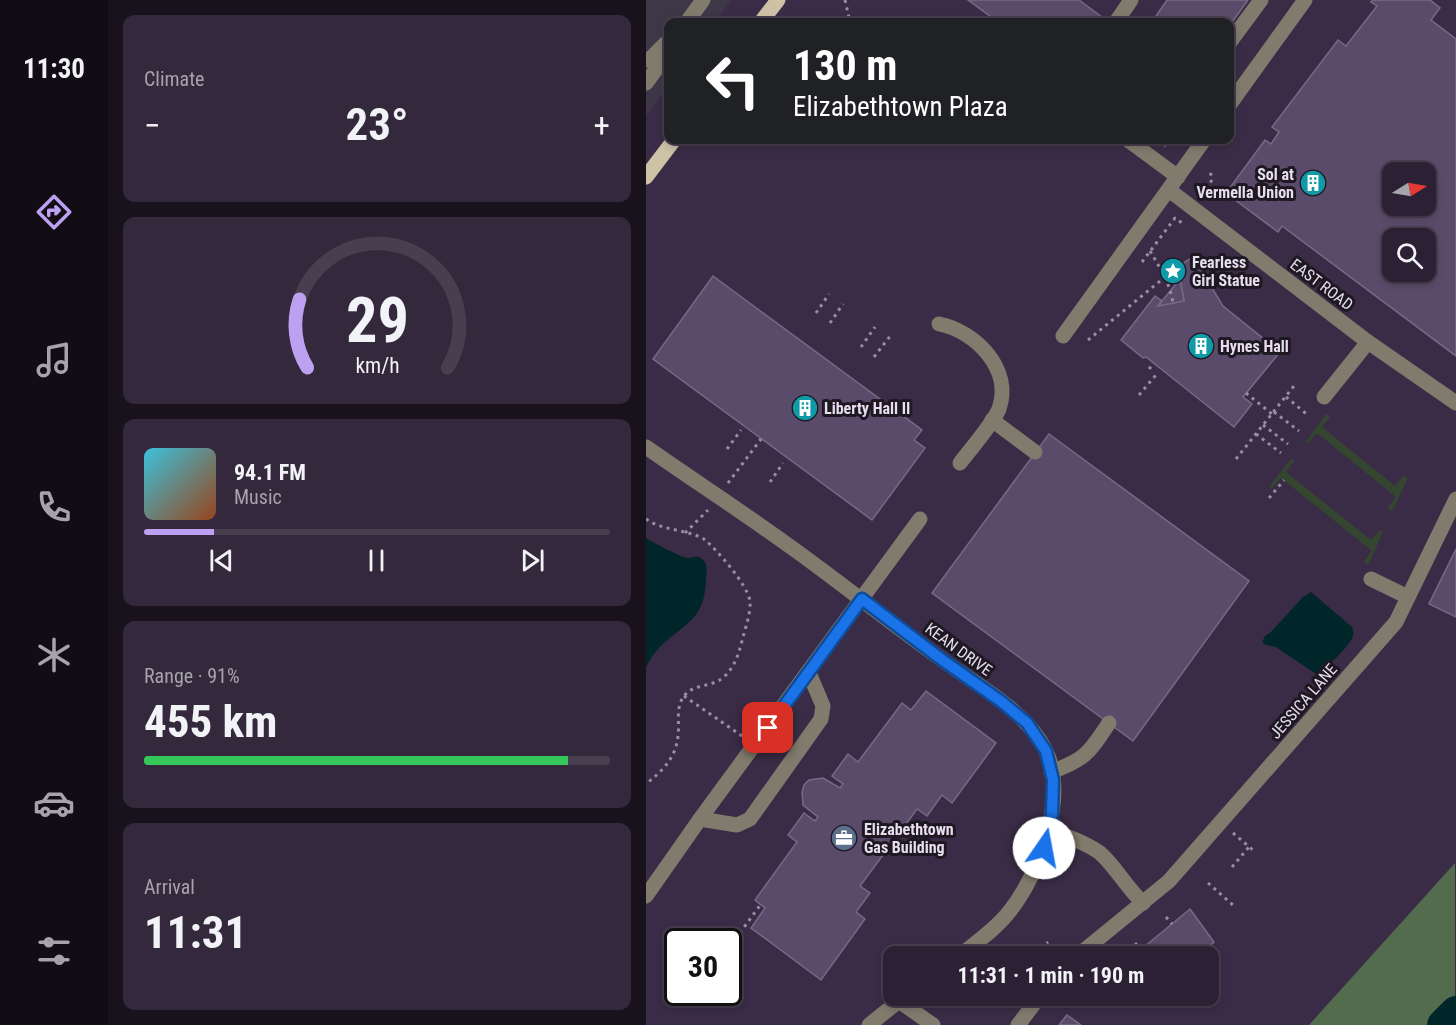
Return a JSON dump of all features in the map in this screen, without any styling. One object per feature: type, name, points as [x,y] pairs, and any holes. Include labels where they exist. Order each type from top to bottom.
[{"type":"main road","points":[[764,18],[778,0]]},
{"type":"main road","points":[[646,177],[671,144]]},
{"type":"street","points":[[690,18],[703,0]]},
{"type":"street","points":[[1119,18],[1131,0]]},
{"type":"street","points":[[1234,37],[1261,0]]},
{"type":"street","points":[[1234,92],[1305,0]]},
{"type":"street","points":[[646,60],[664,45]]},
{"type":"street","points":[[646,83],[664,58]]},
{"type":"street","points":[[1133,144],[1178,177]]},
{"type":"street","points":[[1063,336],[1201,144]]},
{"type":"street","name":"EAST ROAD","points":[[1169,190],[1368,342],[1456,403]]},
{"type":"street","points":[[939,324],[961,331],[986,351],[995,362],[1001,376],[1003,390],[998,410],[960,463]]},
{"type":"street","points":[[1324,397],[1368,342]]},
{"type":"street","points":[[992,420],[1035,452]]},
{"type":"street","name":"KEAN DRIVE","points":[[646,447],[862,599],[1002,702],[1027,723],[1046,751],[1053,780],[1049,830],[1044,848],[1034,872],[1009,913],[972,946]]},
{"type":"street","name":"JESSICA LANE","points":[[1089,946],[1169,881],[1388,633],[1396,622],[1456,499]]},
{"type":"street","points":[[646,896],[920,519]]},
{"type":"street","points":[[1371,579],[1408,597]]},
{"type":"street","points":[[700,819],[737,825],[751,819],[821,719],[823,706],[809,672]]},
{"type":"street","points":[[1051,772],[1072,765],[1090,752],[1109,723]]},
{"type":"street","points":[[1049,830],[1100,853],[1143,903]]},
{"type":"street","points":[[869,1025],[892,1006]]},
{"type":"street","points":[[911,1006],[933,1025]]},
{"type":"street","points":[[1018,1025],[1032,1006]]},
{"type":"path","points":[[845,0],[849,18]]},
{"type":"path","points":[[1164,146],[1171,149]]},
{"type":"path","points":[[1197,201],[1212,180],[1210,170]]},
{"type":"path","points":[[1142,262],[1175,218],[1182,222]]},
{"type":"path","points":[[1150,251],[1171,290],[1173,303]]},
{"type":"path","points":[[1088,340],[1165,277]]},
{"type":"path","points":[[816,313],[829,294]]},
{"type":"path","points":[[830,323],[843,304]]},
{"type":"path","points":[[861,347],[875,327]]},
{"type":"path","points":[[874,357],[891,334]]},
{"type":"path","points":[[1149,369],[1154,363]]},
{"type":"path","points":[[1139,395],[1156,375]]},
{"type":"path","points":[[1236,459],[1294,386]]},
{"type":"path","points":[[1246,393],[1298,431]]},
{"type":"path","points":[[1286,397],[1309,416]]},
{"type":"path","points":[[1263,425],[1288,444]]},
{"type":"path","points":[[727,449],[742,430]]},
{"type":"path","points":[[1256,434],[1281,453]]},
{"type":"path","points":[[685,533],[708,510],[761,439]]},
{"type":"path","points":[[770,482],[783,463]]},
{"type":"path","points":[[1269,498],[1284,480]]},
{"type":"path","points":[[646,519],[663,528],[697,535],[710,544],[745,588],[750,601],[750,610],[733,668],[715,684],[697,687],[684,696],[679,706],[675,751],[666,767],[646,784]]},
{"type":"path","points":[[684,696],[745,739]]},
{"type":"path","points":[[1232,832],[1254,851]]},
{"type":"path","points":[[1232,867],[1249,847]]},
{"type":"path","points":[[1208,883],[1234,906]]},
{"type":"path","points":[[742,930],[761,904]]},
{"type":"path","points":[[1166,917],[1172,924]]},
{"type":"path","points":[[1043,946],[1048,942]]},
{"type":"shaded area","points":[[646,0],[731,0],[718,18],[664,18],[664,91],[646,116]]},
{"type":"shaded area","points":[[1326,414],[1330,417],[1322,427],[1395,486],[1403,476],[1407,477],[1393,510],[1390,511],[1388,507],[1396,497],[1317,433],[1308,443],[1305,443]]},
{"type":"shaded area","points":[[1293,459],[1294,461],[1286,472],[1371,540],[1379,531],[1383,531],[1369,564],[1364,561],[1372,551],[1281,478],[1271,489],[1269,487]]},
{"type":"shaded area","points":[[646,538],[684,557],[701,558],[707,570],[705,593],[697,613],[659,648],[646,667]]},
{"type":"shaded area","points":[[1311,592],[1352,627],[1353,632],[1351,640],[1342,651],[1316,674],[1276,647],[1262,642],[1265,636],[1302,598]]},
{"type":"shaded area","points":[[1455,863],[1455,1025],[1309,1025]]},
{"type":"building","points":[[968,0],[1079,0],[1103,18],[993,18]]},
{"type":"building","points":[[1167,0],[1248,0],[1234,19],[1155,18]]},
{"type":"building","name":"Sol at Vermella Union","points":[[1373,0],[1430,0],[1440,8],[1431,20],[1456,39],[1456,356],[1282,226],[1278,232],[1226,193],[1265,140],[1271,144],[1279,132],[1272,127],[1338,40],[1346,46],[1377,6],[1371,2]]},
{"type":"building","name":"Hynes Hall","points":[[1193,257],[1223,306],[1280,352],[1243,397],[1252,404],[1234,427],[1121,340],[1155,296],[1162,301],[1158,306],[1184,301],[1180,279],[1177,282],[1170,271]]},
{"type":"building","name":"Liberty Hall II","points":[[713,276],[922,430],[914,440],[925,448],[872,520],[653,359]]},
{"type":"building","points":[[1180,279],[1184,301],[1158,306],[1162,301]]},
{"type":"building","points":[[1049,434],[1249,581],[1133,741],[932,593]]},
{"type":"building","points":[[1456,549],[1456,617],[1429,604]]},
{"type":"building","name":"Elizabethtown Gas Building","points":[[926,691],[996,743],[952,803],[942,795],[927,816],[917,809],[860,886],[870,893],[856,912],[865,919],[821,980],[751,928],[765,908],[755,900],[797,842],[788,835],[804,813],[815,821],[818,817],[803,805],[804,785],[809,780],[823,778],[840,788],[843,784],[832,776],[848,754],[858,762],[902,703],[911,710]]},
{"type":"building","points":[[1190,909],[1214,942],[1209,946],[1145,946]]},
{"type":"building","points":[[1067,1015],[1081,1025],[1059,1025]]},
{"type":"waterway","points":[[1443,1025],[1456,1012]]},
{"type":"place","name":"Sol at Vermella Union","points":[[1313,183]]},
{"type":"place","name":"Fearless Girl Statue","points":[[1173,271]]},
{"type":"place","name":"Hynes Hall","points":[[1201,346]]},
{"type":"place","name":"Liberty Hall II","points":[[805,408]]},
{"type":"place","name":"Elizabethtown Gas Building","points":[[844,838]]},
{"type":"route","points":[[768,728],[862,599],[1027,723],[1046,751],[1053,780],[1052,814],[1044,848]]}]
